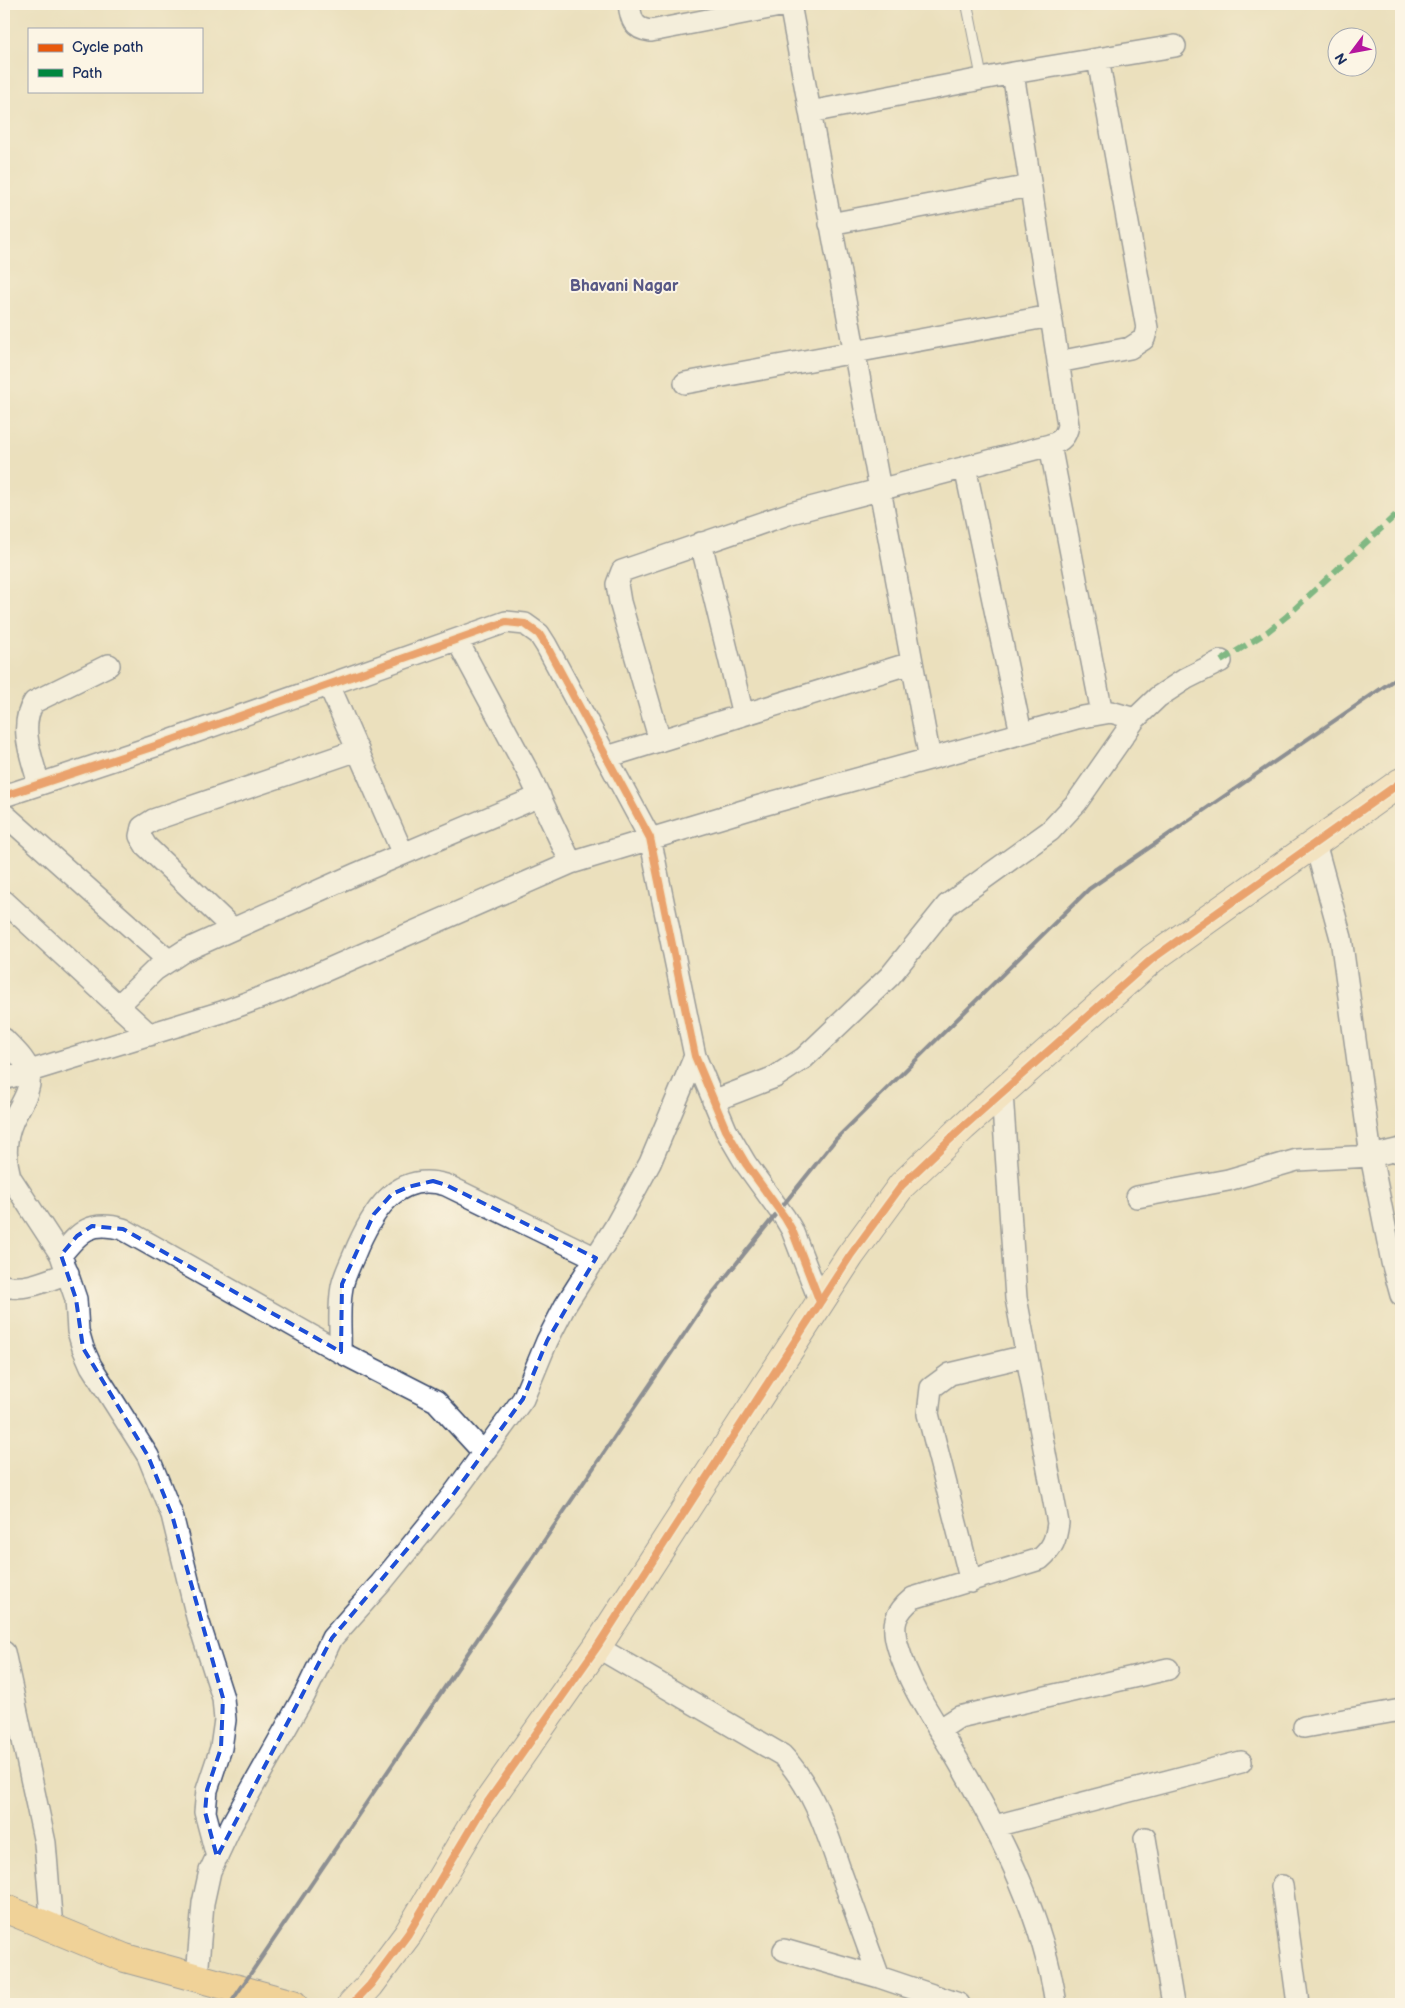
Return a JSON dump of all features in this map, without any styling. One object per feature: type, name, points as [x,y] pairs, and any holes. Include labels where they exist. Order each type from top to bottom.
[{"type":"main road","points":[[4,1908],[125,1958],[293,2004]]},
{"type":"street","points":[[629,4],[632,21],[638,27],[651,31],[791,4],[853,351],[930,759]]},
{"type":"street","points":[[810,112],[1013,73],[1175,46]]},
{"type":"street","points":[[1058,362],[1130,348],[1138,344],[1147,334],[1098,58]]},
{"type":"street","points":[[660,741],[617,584],[622,571],[792,514],[1050,445],[1062,439],[1066,434],[1068,425],[1013,73]]},
{"type":"street","points":[[830,224],[1030,186]]},
{"type":"street","points":[[685,383],[1051,316]]},
{"type":"street","points":[[1050,445],[1102,713]]},
{"type":"street","points":[[965,467],[1021,733]]},
{"type":"street","points":[[701,543],[743,715]]},
{"type":"street","points":[[4,796],[329,685],[506,622],[525,624],[539,634],[546,645],[650,838],[695,1056],[712,1101],[746,1164],[785,1218],[820,1302]]},
{"type":"street","points":[[457,640],[488,695],[540,796],[571,863]]},
{"type":"street","points":[[712,1101],[775,1077],[804,1058],[890,976],[947,905],[1050,831],[1078,802],[1135,719],[1158,697],[1187,678],[1220,661]]},
{"type":"street","points":[[607,757],[912,663]]},
{"type":"street","points":[[39,784],[31,756],[26,724],[29,710],[34,702],[109,665]]},
{"type":"street","points":[[329,685],[403,854]]},
{"type":"street","points":[[4,1079],[222,1012],[281,990],[571,863],[650,838],[1021,733],[1102,713],[1120,714],[1135,719]]},
{"type":"street","points":[[232,928],[146,846],[140,836],[142,827],[153,820],[358,750]]},
{"type":"street","points":[[352,2004],[370,1985],[408,1934],[478,1816],[597,1647],[820,1302],[878,1216],[902,1185],[963,1127],[1152,959],[1401,782]]},
{"type":"street","points":[[118,1006],[168,960],[232,928],[540,796]]},
{"type":"street","points":[[4,814],[168,960]]},
{"type":"street","points":[[1315,843],[1341,938],[1371,1156],[1392,1262],[1401,1294]]},
{"type":"street","points":[[4,901],[150,1034]]},
{"type":"street","points":[[4,1039],[24,1062],[29,1072],[27,1093],[8,1134],[7,1166],[10,1177],[22,1199],[65,1264],[76,1299],[78,1331],[91,1366],[148,1456],[172,1515],[197,1617],[223,1698],[225,1720],[220,1748],[207,1790],[205,1812],[217,1856]]},
{"type":"street","points":[[197,1977],[203,1903],[210,1871],[232,1824],[305,1694],[332,1638],[381,1583],[484,1454],[522,1399],[547,1341],[650,1163],[695,1056]]},
{"type":"street","points":[[1002,1093],[1016,1298],[1058,1522],[1057,1538],[1050,1550],[1040,1559],[971,1582],[913,1598],[902,1606],[894,1620],[898,1646],[919,1697],[995,1826],[1019,1874],[1039,1932],[1052,1978],[1056,2004]]},
{"type":"street","points":[[1136,1197],[1228,1180],[1297,1160],[1371,1156],[1401,1148]]},
{"type":"street","points":[[340,1352],[339,1307],[342,1284],[353,1257],[374,1214],[383,1202],[392,1194],[408,1186],[433,1181],[446,1185],[596,1258]]},
{"type":"street","points":[[4,1286],[21,1287],[35,1284],[65,1264],[77,1236],[92,1226],[109,1225],[123,1229],[340,1352],[436,1400],[484,1454]]},
{"type":"street","points":[[971,1582],[928,1414],[931,1388],[950,1374],[1026,1356]]},
{"type":"street","points":[[597,1647],[782,1755],[794,1768],[814,1803],[826,1830],[879,1977]]},
{"type":"street","points":[[4,1652],[45,1843],[52,1928]]},
{"type":"street","points":[[939,1730],[959,1717],[1168,1669]]},
{"type":"street","points":[[1304,1727],[1401,1710]]},
{"type":"street","points":[[995,1826],[1241,1762]]},
{"type":"street","points":[[1145,1838],[1173,2004]]},
{"type":"street","points":[[1282,1886],[1298,2004]]},
{"type":"street","points":[[784,1950],[879,1977],[959,2004]]},
{"type":"lane","points":[[967,4],[982,79]]},
{"type":"highlighted area","points":[[433,1181],[446,1185],[596,1258],[547,1341],[523,1399],[452,1496],[332,1638],[217,1857],[205,1812],[207,1790],[221,1748],[223,1698],[172,1515],[148,1456],[83,1348],[76,1299],[61,1255],[77,1236],[92,1226],[123,1229],[341,1352],[342,1284],[374,1214],[392,1194],[408,1187]]},
{"type":"railway","points":[[230,2004],[708,1299],[836,1139],[1089,889],[1401,675]]},
{"type":"marked path","points":[[1221,661],[1267,632],[1287,616],[1401,510]]},
{"type":"cycle path","points":[[4,796],[164,743],[506,622],[525,624],[539,634],[546,645],[650,838],[695,1056],[726,1130],[746,1164],[792,1230],[820,1302]]},
{"type":"cycle path","points":[[352,2004],[370,1985],[408,1934],[478,1816],[597,1647],[850,1256],[902,1185],[963,1127],[1152,959],[1401,782]]},
{"type":"district","name":"Bhavani Nagar","points":[[624,285]]}]
